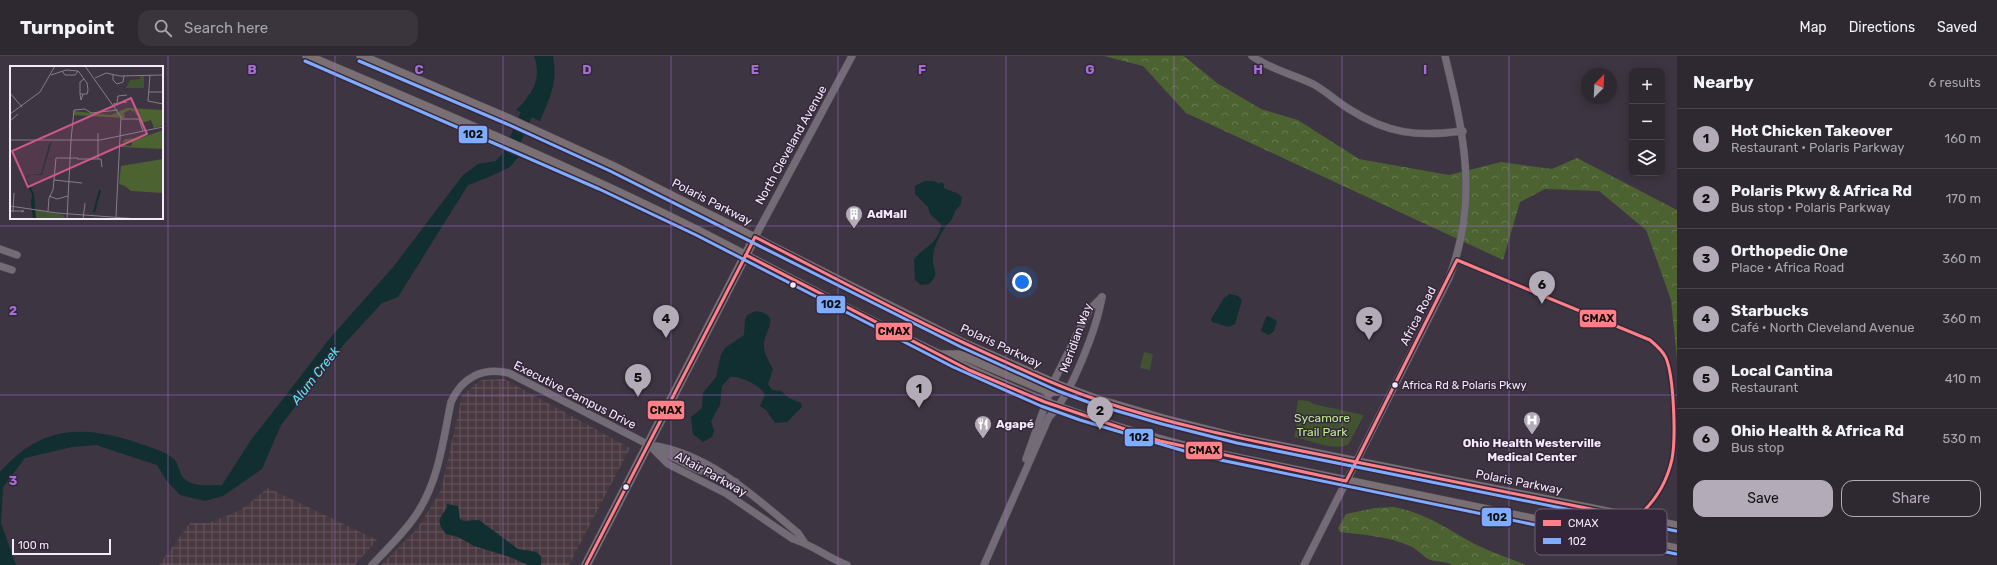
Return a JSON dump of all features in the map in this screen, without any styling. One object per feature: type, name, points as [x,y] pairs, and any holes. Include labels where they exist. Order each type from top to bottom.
[{"type":"main road","points":[[307,56],[579,173],[745,255],[969,370],[1045,402],[1160,441],[1202,452],[1535,520]]},
{"type":"main road","name":"Polaris Parkway","points":[[361,56],[545,135],[612,166],[754,236],[1052,388]]},
{"type":"main road","name":"North Cleveland Avenue","points":[[586,565],[754,236]]},
{"type":"main road","points":[[940,355],[959,355],[1052,388],[1067,389]]},
{"type":"main road","name":"Polaris Parkway","points":[[1067,389],[1163,419],[1238,438],[1592,509]]},
{"type":"main road","name":"Polaris Parkway","points":[[1667,524],[1677,526]]},
{"type":"main road","points":[[1667,546],[1677,548]]},
{"type":"street","name":"North Cleveland Avenue","points":[[754,236],[852,56]]},
{"type":"street","points":[[1252,56],[1261,63],[1312,84],[1365,119],[1391,129],[1415,134],[1463,131]]},
{"type":"street","name":"Africa Road","points":[[1304,565],[1457,260],[1464,228],[1467,198],[1465,149],[1463,131],[1445,56]]},
{"type":"street","points":[[0,249],[17,255]]},
{"type":"street","points":[[0,266],[12,270]]},
{"type":"street","name":"Meridian Way","points":[[984,565],[1022,479],[1049,417],[1059,407],[1091,335],[1099,315],[1102,297],[1089,310],[1045,402],[1028,452],[1022,479]]},
{"type":"street","name":"Executive Campus Drive","points":[[372,565],[407,527],[425,501],[436,474],[451,402],[461,385],[473,375],[492,371],[509,373],[648,444]]},
{"type":"street","name":"Altair Parkway","points":[[648,444],[674,449],[736,482],[798,533],[804,542]]},
{"type":"street","name":"Altair Parkway","points":[[648,444],[668,464],[727,494],[761,515],[793,539],[804,542],[847,565]]},
{"type":"shaded area","points":[[504,379],[630,448],[569,565],[381,565],[417,529],[441,490],[462,396],[481,380]]},
{"type":"shaded area","points":[[268,488],[377,540],[355,565],[159,565],[190,523],[208,523],[229,515],[242,509]]},
{"type":"green space","points":[[1104,56],[1184,56],[1217,83],[1261,109],[1298,120],[1359,159],[1449,175],[1501,162],[1552,169],[1577,158],[1677,210],[1677,359],[1671,300],[1646,230],[1599,191],[1545,189],[1520,202],[1503,260],[1186,113],[1143,66]]},
{"type":"green space","points":[[1144,352],[1153,354],[1150,370],[1140,368]]},
{"type":"green space","name":"Sycamore Trail Park","points":[[1298,400],[1309,401],[1313,404],[1364,415],[1348,445],[1342,447],[1328,446],[1294,437],[1298,416],[1296,412]]},
{"type":"green space","points":[[1394,507],[1424,516],[1476,545],[1526,565],[1452,565],[1428,559],[1413,547],[1393,540],[1375,536],[1340,532],[1338,528],[1346,514],[1375,508]]},
{"type":"water","points":[[534,56],[553,56],[554,66],[554,82],[552,90],[540,121],[516,110],[527,98],[534,86],[537,72]]},
{"type":"water","points":[[506,150],[520,155],[510,167],[468,185],[398,297],[382,303],[345,343],[281,425],[262,469],[223,496],[205,501],[180,495],[166,480],[157,465],[96,445],[72,447],[25,458],[3,487],[1,523],[16,565],[0,565],[0,472],[15,457],[31,445],[46,438],[63,433],[80,432],[98,433],[118,437],[138,443],[170,456],[174,459],[185,480],[200,485],[222,485],[251,440],[331,337],[394,266],[463,175],[478,164],[496,161]]},
{"type":"water","points":[[925,181],[934,181],[940,184],[941,182],[944,184],[944,188],[959,194],[962,198],[960,206],[956,210],[952,220],[939,237],[933,254],[935,277],[929,284],[921,285],[915,280],[914,260],[934,241],[940,231],[941,224],[930,214],[928,207],[915,194],[915,186]]},
{"type":"water","points":[[1230,294],[1238,296],[1242,300],[1235,324],[1229,327],[1212,322],[1211,319],[1224,298]]},
{"type":"water","points":[[756,311],[764,313],[770,319],[769,328],[764,342],[765,353],[773,369],[768,384],[772,390],[781,391],[789,398],[801,403],[802,407],[787,422],[775,423],[766,410],[760,406],[765,395],[760,388],[744,379],[730,377],[722,386],[720,405],[711,421],[714,431],[712,437],[703,442],[693,434],[691,417],[702,408],[703,393],[716,377],[721,355],[725,348],[744,335],[745,320],[747,315]]},
{"type":"water","points":[[1268,316],[1277,321],[1274,331],[1269,335],[1261,331],[1266,317]]},
{"type":"water","points":[[447,504],[458,506],[460,519],[464,521],[479,520],[518,549],[536,552],[541,556],[541,565],[528,565],[510,557],[474,546],[458,537],[446,534],[442,528],[440,520]]},
{"type":"waterway","name":"Alum Creek","points":[[502,163],[506,161],[533,99]]},
{"type":"transit line","name":"102","points":[[305,61],[599,189],[696,235],[953,367],[1041,406],[1080,420],[1201,456],[1535,525]]},
{"type":"transit line","name":"102","points":[[359,61],[507,124],[610,171],[961,347],[1058,391],[1093,404],[1162,424],[1237,443],[1566,509]]},
{"type":"transit line","name":"CMAX","points":[[746,255],[755,237],[944,333],[1040,377],[1095,399],[1159,419],[1192,427],[1356,462]]},
{"type":"transit line","name":"CMAX","points":[[586,565],[746,255]]},
{"type":"transit line","name":"CMAX","points":[[746,255],[969,370],[1045,402],[1160,441],[1346,481],[1356,462]]},
{"type":"transit line","name":"CMAX","points":[[1457,260],[1650,340],[1663,353],[1669,367],[1674,408],[1672,459],[1667,476],[1659,492],[1646,509]]},
{"type":"transit line","name":"CMAX","points":[[1457,260],[1356,462],[1591,509]]},
{"type":"transit line","name":"102","points":[[1667,529],[1676,531]]},
{"type":"transit line","name":"102","points":[[1667,552],[1676,554]]},
{"type":"place","name":"AdMall","points":[[854,229]]},
{"type":"place","name":"Ohio Health & Africa Rd","points":[[1542,304]]},
{"type":"place","name":"Starbucks","points":[[666,338]]},
{"type":"place","name":"Orthopedic One","points":[[1369,340]]},
{"type":"place","name":"Africa Rd & Polaris Pkwy","points":[[1395,385]]},
{"type":"place","name":"Local Cantina","points":[[638,397]]},
{"type":"place","name":"Hot Chicken Takeover","points":[[919,408]]},
{"type":"place","name":"Polaris Pkwy & Africa Rd","points":[[1100,430]]},
{"type":"place","name":"Ohio Health Westerville Medical Center","points":[[1532,435]]},
{"type":"place","name":"Agapé","points":[[983,439]]}]
